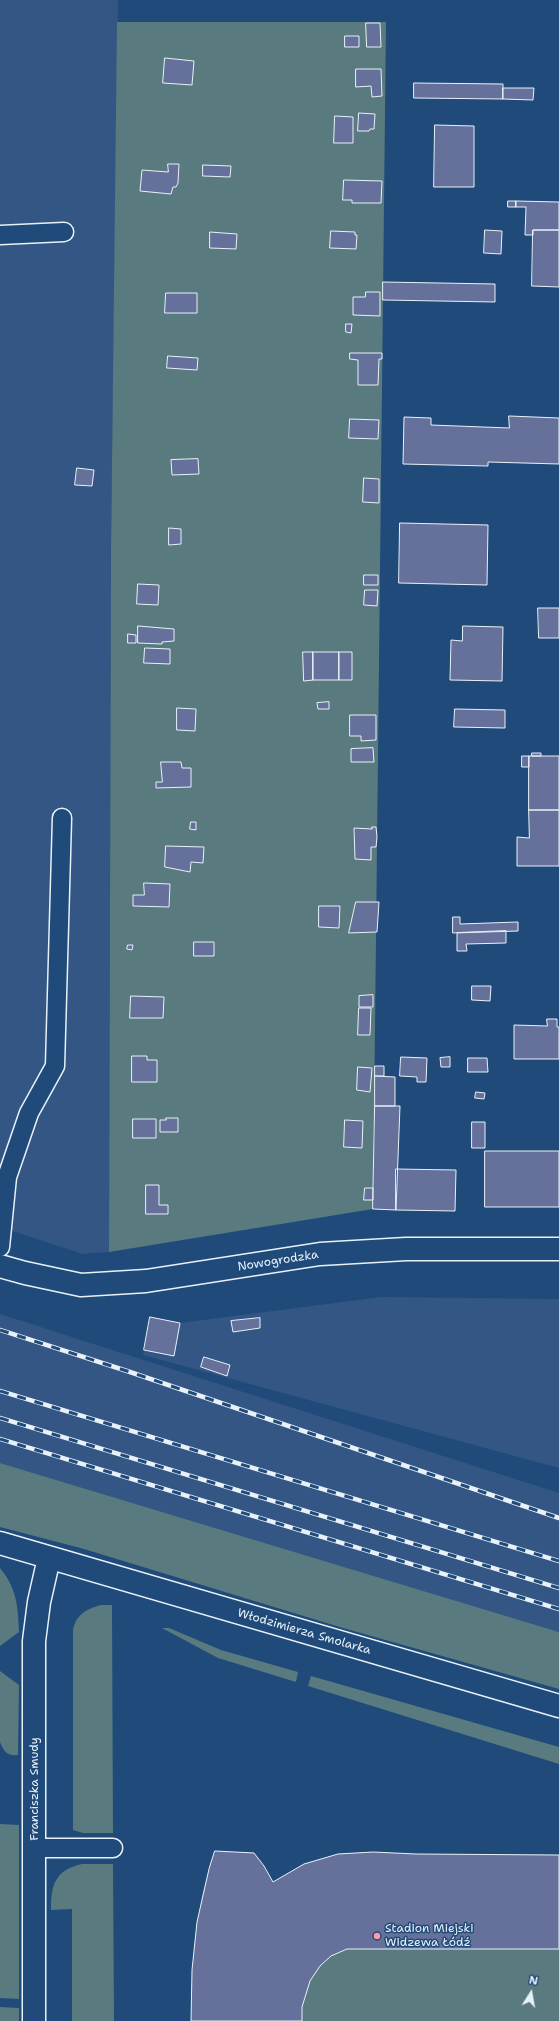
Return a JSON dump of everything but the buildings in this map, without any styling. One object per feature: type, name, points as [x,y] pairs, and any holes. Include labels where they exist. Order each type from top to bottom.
[{"type":"street","name":"Nowogrodzka","points":[[0,1266],[25,1274],[81,1285],[146,1281],[320,1254],[406,1249],[559,1249]]},
{"type":"street","name":"Włodzimierza Smolarka","points":[[0,1543],[559,1706]]},
{"type":"street","name":"Franciszka Smudy","points":[[34,2021],[34,1641],[39,1602],[49,1558]]},
{"type":"lane","points":[[0,235],[64,232]]},
{"type":"lane","points":[[0,1247],[7,1177],[29,1113],[55,1066],[62,818]]},
{"type":"lane","points":[[35,1848],[113,1848]]},
{"type":"shaded area","points":[[0,0],[118,0],[111,550],[109,1252],[83,1254],[0,1227]]},
{"type":"shaded area","points":[[381,1297],[559,1299],[559,1468],[143,1355],[150,1317],[180,1323]]},
{"type":"shaded area","points":[[0,1314],[559,1493],[559,1632],[0,1463]]},
{"type":"green space","points":[[117,22],[386,22],[373,1209],[109,1252],[111,550]]},
{"type":"green space","points":[[0,1463],[559,1632],[559,1689],[343,1628],[84,1549],[0,1527]]},
{"type":"green space","points":[[0,1568],[6,1575],[16,1598],[19,1632],[0,1646]]},
{"type":"green space","points":[[101,1605],[112,1605],[113,1833],[83,1833],[73,1830],[73,1632],[78,1617],[86,1611]]},
{"type":"green space","points":[[162,1628],[169,1628],[221,1650],[298,1672],[296,1682],[218,1658]]},
{"type":"green space","points":[[0,1671],[19,1685],[18,1755],[6,1753],[0,1742]]},
{"type":"green space","points":[[311,1676],[559,1747],[559,1764],[308,1686]]},
{"type":"green space","points":[[0,1824],[19,1825],[19,1999],[0,1998]]},
{"type":"green space","name":"Stadion Miejski Widzewa Łódź","points":[[215,1851],[254,1853],[273,1882],[304,1864],[338,1854],[373,1852],[416,1854],[559,1855],[559,2021],[191,2021],[192,1978],[196,1935],[203,1893]]},
{"type":"green space","points":[[82,1864],[113,1864],[114,2021],[72,2021],[72,1909],[51,1910],[51,1901],[56,1880],[60,1875],[66,1870]]},
{"type":"green space","points":[[0,2007],[19,2008],[19,2021],[0,2021]]},
{"type":"railway","points":[[0,1330],[130,1372],[559,1518]]},
{"type":"railway","points":[[0,1391],[559,1561]]},
{"type":"railway","points":[[0,1418],[559,1588]]},
{"type":"railway","points":[[0,1439],[559,1609]]},
{"type":"place","name":"Stadion Miejski Widzewa Łódź","points":[[377,1936]]}]
